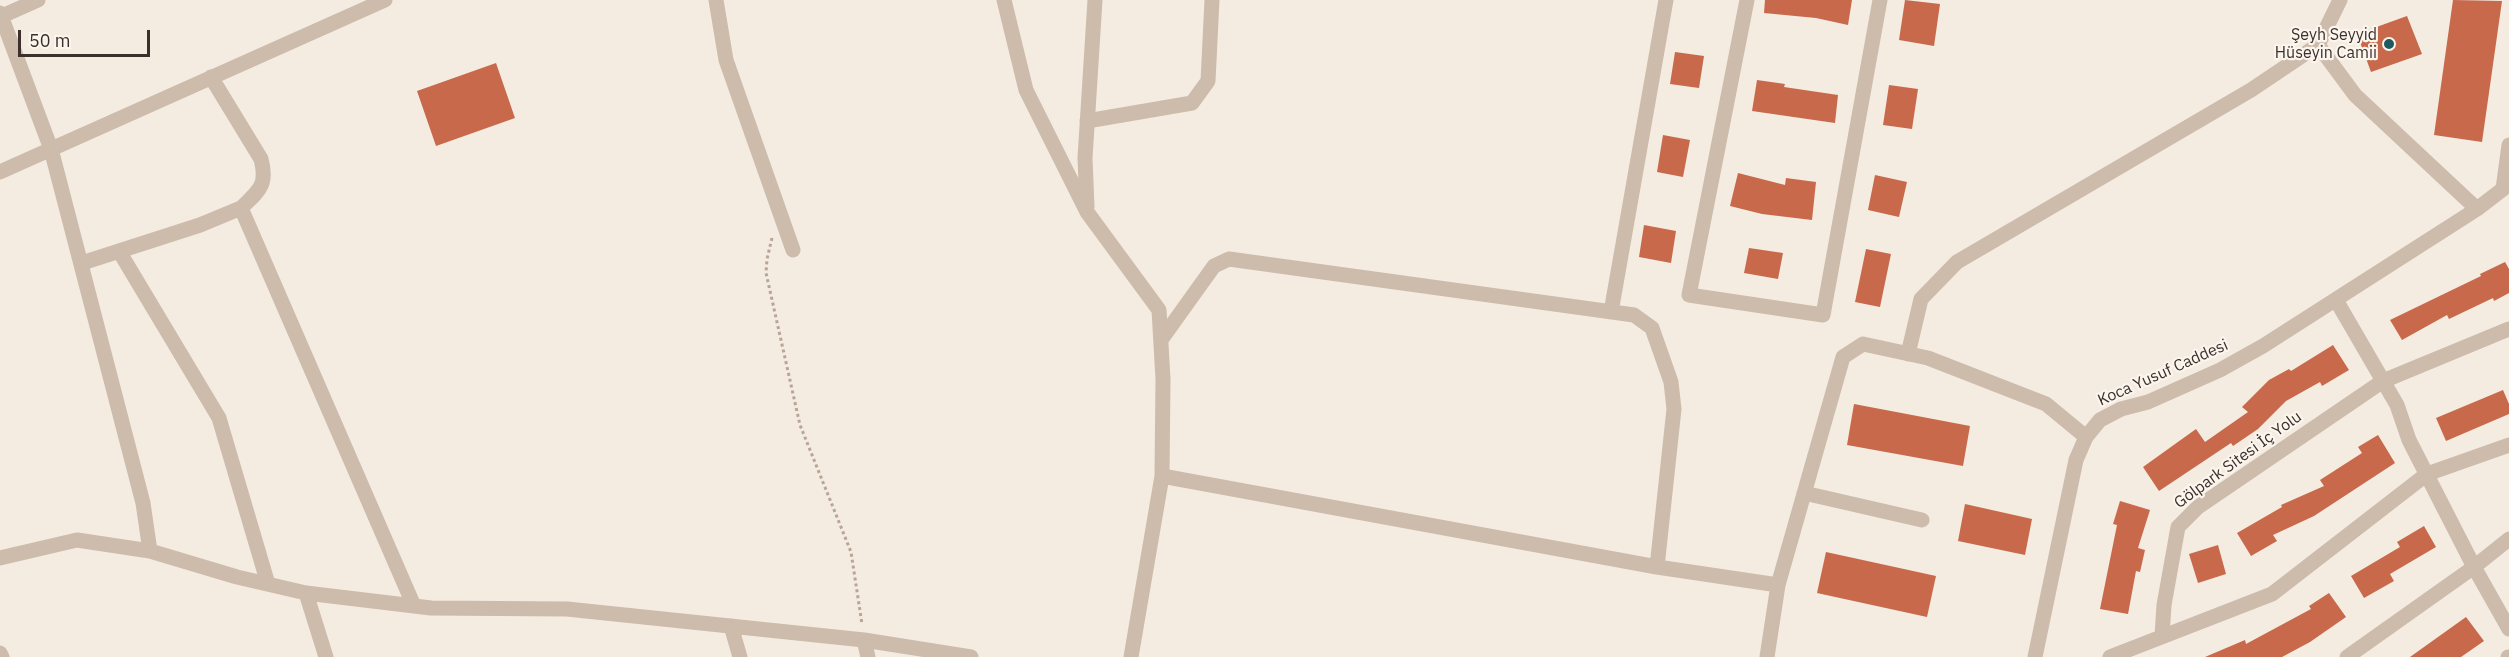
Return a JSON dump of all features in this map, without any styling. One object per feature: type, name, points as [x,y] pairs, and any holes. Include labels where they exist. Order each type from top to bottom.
[{"type":"street","points":[[38,0],[1,16],[51,149],[143,503],[150,551]]},
{"type":"street","points":[[0,172],[385,0]]},
{"type":"street","points":[[716,0],[726,60],[793,250]]},
{"type":"street","points":[[1004,0],[1026,90],[1087,212],[1159,310],[1163,379],[1162,476],[1131,657]]},
{"type":"street","points":[[1087,212],[1085,158],[1095,0]]},
{"type":"street","points":[[1087,121],[1192,103],[1208,81],[1212,0]]},
{"type":"street","points":[[1611,312],[1666,0]]},
{"type":"street","points":[[1748,0],[1689,295],[1823,315],[1880,0]]},
{"type":"street","points":[[1908,354],[1921,299],[1957,262],[2250,90],[2318,45],[2340,0]]},
{"type":"street","points":[[2318,45],[2355,95],[2477,209]]},
{"type":"street","points":[[82,263],[200,225],[242,208],[263,186],[264,172],[261,159],[211,78]]},
{"type":"street","name":"Koca Yusuf Caddesi","points":[[2035,657],[2076,460],[2086,437],[2100,420],[2121,409],[2148,402],[2220,370],[2263,346],[2477,209],[2503,189],[2509,145]]},
{"type":"street","points":[[242,208],[414,606]]},
{"type":"street","points":[[119,251],[219,418],[268,584]]},
{"type":"street","points":[[1161,340],[1214,266],[1229,259],[1634,315],[1652,328],[1671,382],[1674,409],[1656,567]]},
{"type":"street","points":[[2336,300],[2397,405],[2409,440],[2474,567],[2509,629]]},
{"type":"street","name":"Gölpark Sitesi İç Yolu","points":[[2162,636],[2163,605],[2178,527],[2198,507],[2383,381],[2509,329]]},
{"type":"street","points":[[1767,657],[1778,585],[1843,357],[1863,345],[1928,358],[2046,404],[2086,437]]},
{"type":"street","points":[[2110,657],[2272,594],[2427,474],[2509,445]]},
{"type":"street","points":[[1162,476],[1656,567],[1778,585]]},
{"type":"street","points":[[1804,493],[1922,520]]},
{"type":"street","points":[[2347,657],[2474,567],[2509,539]]},
{"type":"street","points":[[0,558],[77,540],[150,551],[306,593],[414,606],[567,609],[864,640],[971,657]]},
{"type":"street","points":[[306,593],[327,657]]},
{"type":"street","points":[[731,626],[740,657]]},
{"type":"street","points":[[864,640],[868,657]]},
{"type":"path","points":[[783,221],[769,248],[766,273],[800,425],[851,552],[864,640]]},
{"type":"building","points":[[1765,0],[1852,0],[1848,25],[1816,18],[1764,13]]},
{"type":"building","points":[[1905,0],[1940,4],[1934,46],[1899,40]]},
{"type":"building","points":[[2453,0],[2502,1],[2482,142],[2434,135]]},
{"type":"building","name":"Şeyh Seyyid Hüseyin Camii","points":[[2407,16],[2422,54],[2371,72],[2357,34]]},
{"type":"building","points":[[1675,52],[1704,56],[1699,88],[1670,84]]},
{"type":"building","points":[[496,63],[515,118],[436,146],[417,91]]},
{"type":"building","points":[[1757,80],[1785,84],[1784,87],[1838,95],[1835,123],[1752,111]]},
{"type":"building","points":[[1889,85],[1918,89],[1912,129],[1883,125]]},
{"type":"building","points":[[1663,135],[1690,140],[1683,177],[1657,172]]},
{"type":"building","points":[[1738,173],[1785,185],[1786,178],[1816,182],[1812,220],[1762,214],[1730,206]]},
{"type":"building","points":[[1875,175],[1907,182],[1899,217],[1868,210]]},
{"type":"building","points":[[1644,225],[1676,231],[1671,263],[1639,257]]},
{"type":"building","points":[[1749,248],[1783,253],[1778,279],[1744,273]]},
{"type":"building","points":[[1866,249],[1891,254],[1880,307],[1855,302]]},
{"type":"building","points":[[2505,262],[2509,269],[2509,293],[2449,319],[2447,315],[2402,340],[2390,320]]},
{"type":"building","points":[[2333,345],[2349,370],[2322,386],[2320,382],[2286,401],[2258,429],[2233,446],[2231,443],[2159,491],[2143,467],[2196,429],[2205,442],[2248,412],[2242,407],[2269,380],[2289,369],[2291,371]]},
{"type":"building","points":[[2503,390],[2509,404],[2509,414],[2446,441],[2436,418]]},
{"type":"building","points":[[1854,404],[1970,426],[1963,466],[1847,445]]},
{"type":"building","points":[[2378,435],[2395,463],[2314,516],[2273,535],[2277,541],[2251,556],[2237,533],[2282,507],[2281,505],[2324,486],[2320,480],[2362,453],[2358,447]]},
{"type":"building","points":[[2120,501],[2150,510],[2138,548],[2145,550],[2140,572],[2136,571],[2128,614],[2100,609],[2117,525],[2113,524]]},
{"type":"building","points":[[1965,504],[2032,519],[2025,555],[1958,541]]},
{"type":"building","points":[[2424,526],[2436,547],[2390,574],[2394,581],[2364,598],[2351,576],[2400,547],[2397,542]]},
{"type":"building","points":[[2218,545],[2226,574],[2198,583],[2189,554]]},
{"type":"building","points":[[1826,552],[1936,576],[1927,617],[1817,593]]},
{"type":"building","points":[[2329,593],[2346,617],[2310,642],[2282,657],[2205,657],[2245,640],[2246,644],[2311,609],[2309,606]]},
{"type":"building","points":[[2466,617],[2484,641],[2461,657],[2410,657]]},
{"type":"place","name":"Şeyh Seyyid Hüseyin Camii","points":[[2389,44]]}]
